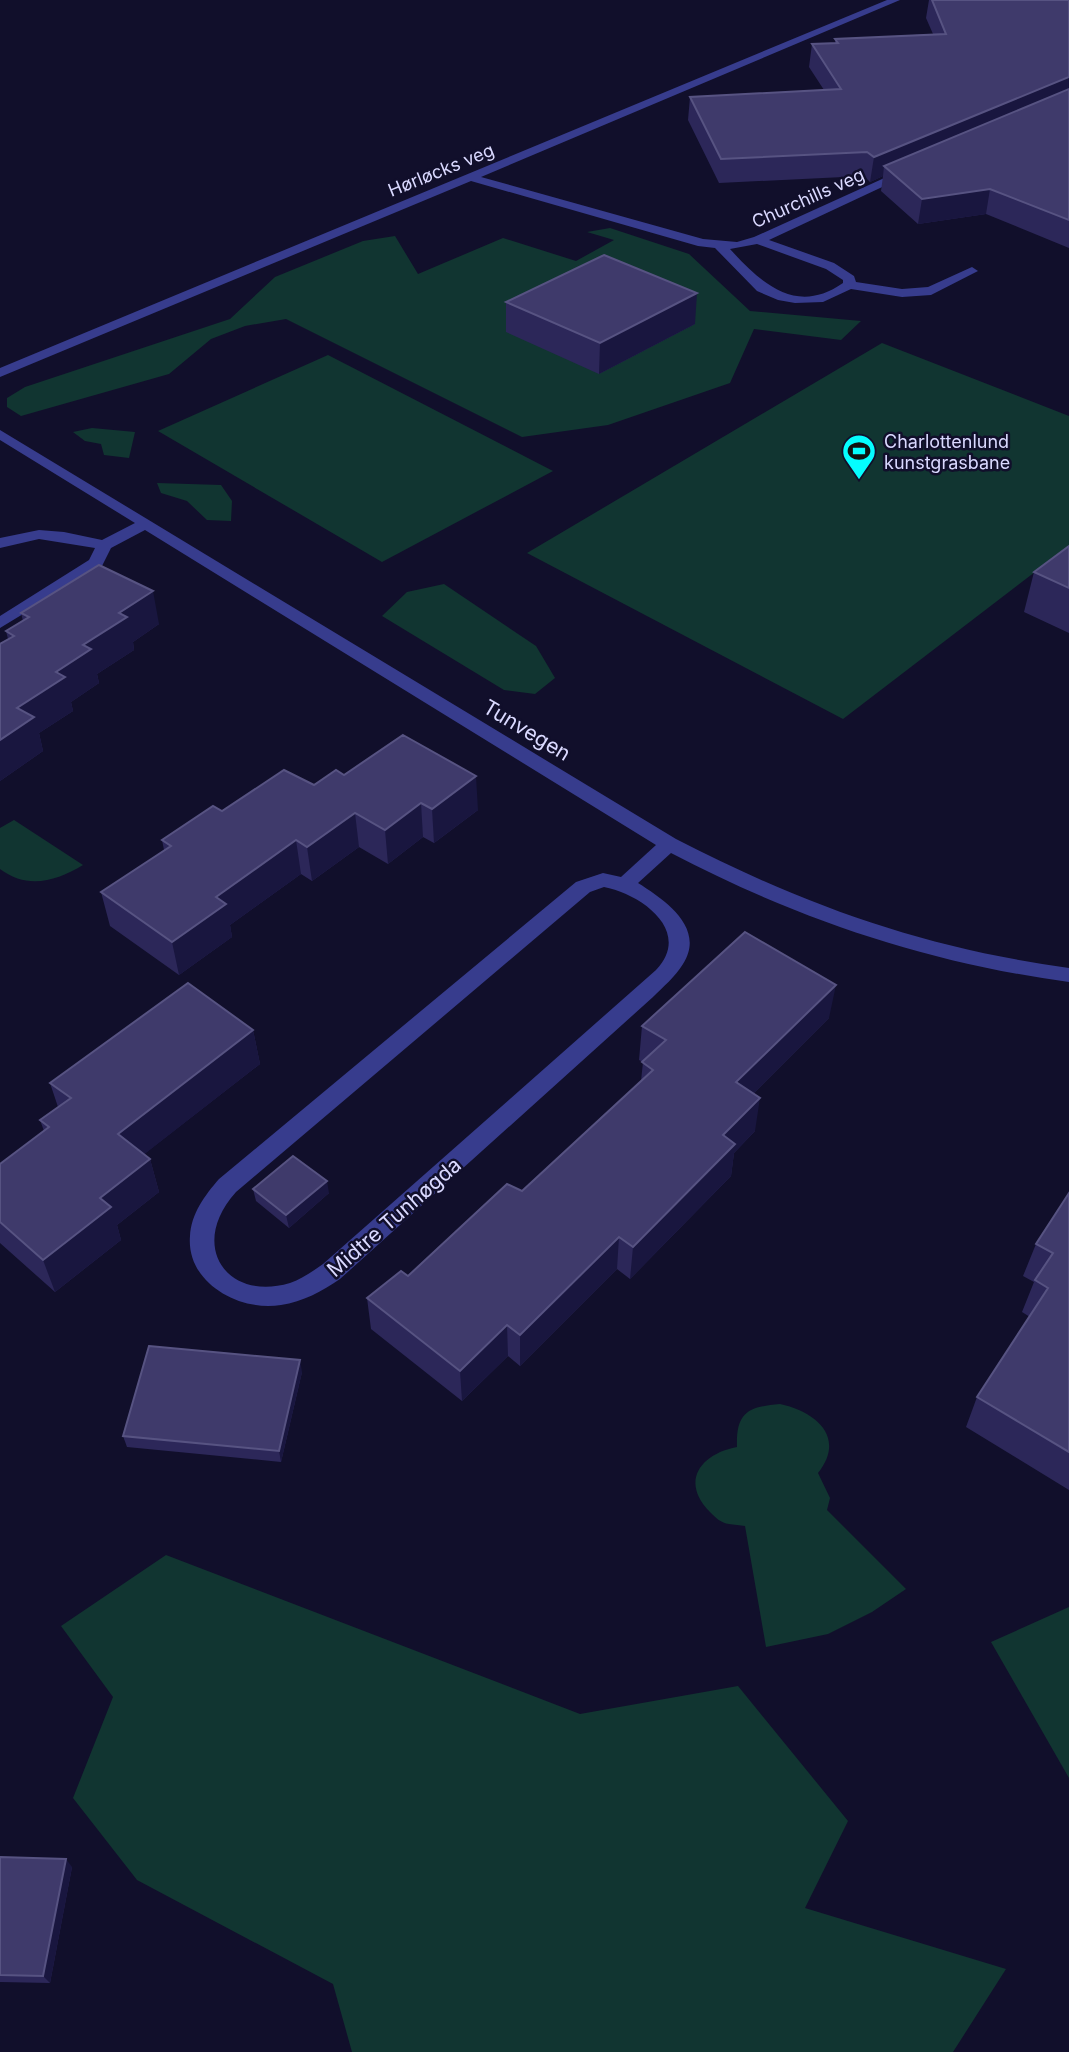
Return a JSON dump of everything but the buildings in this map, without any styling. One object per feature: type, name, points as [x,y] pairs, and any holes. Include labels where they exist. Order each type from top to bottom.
[{"type":"street","name":"Hørløcks veg","points":[[0,373],[895,0]]},
{"type":"street","name":"Churchills veg","points":[[470,177],[617,220],[720,246],[737,246],[758,240],[922,166]]},
{"type":"street","points":[[758,240],[830,265],[850,279],[849,285]]},
{"type":"street","points":[[720,246],[761,288],[775,295],[796,299],[830,297],[849,285],[902,293],[931,291],[972,271]]},
{"type":"street","name":"Tunvegen","points":[[0,434],[669,844],[768,894],[883,936],[936,950],[1069,975]]},
{"type":"street","points":[[0,624],[96,563],[104,545],[145,524]]},
{"type":"street","points":[[0,543],[26,535],[52,533],[104,545]]},
{"type":"street","points":[[625,884],[669,844]]},
{"type":"street","name":"Midtre Tunhøgda","points":[[603,880],[625,884],[648,898],[668,916],[681,933],[678,957],[646,992],[350,1258],[321,1280],[292,1293],[270,1296],[246,1293],[226,1284],[209,1270],[201,1252],[204,1223],[213,1203],[234,1181],[279,1140],[583,887],[603,880]]},
{"type":"green space","points":[[610,228],[689,254],[750,311],[861,321],[841,340],[754,329],[730,383],[608,425],[522,437],[286,319],[245,326],[211,339],[169,374],[21,416],[7,407],[7,398],[25,387],[230,319],[275,277],[363,241],[395,236],[418,274],[503,238],[576,261],[614,240],[587,232]]},
{"type":"green space","name":"Charlottenlund kunstgrasbane","points":[[882,343],[1069,416],[1069,546],[843,719],[527,553]]},
{"type":"green space","points":[[328,355],[553,471],[382,562],[158,431]]},
{"type":"green space","points":[[92,428],[135,432],[129,458],[104,455],[101,444],[85,441],[73,432]]},
{"type":"green space","points":[[157,483],[221,485],[232,501],[231,521],[207,520],[187,501],[161,493]]},
{"type":"green space","points":[[444,584],[536,646],[555,678],[535,694],[504,690],[382,616],[407,592]]},
{"type":"green space","points":[[14,820],[83,865],[42,881],[10,876],[0,869],[0,828]]},
{"type":"green space","points":[[780,1404],[805,1413],[823,1428],[829,1449],[818,1473],[830,1498],[827,1510],[906,1589],[872,1612],[828,1634],[766,1647],[745,1526],[726,1523],[714,1516],[701,1501],[696,1490],[696,1480],[704,1463],[713,1456],[737,1447],[739,1426],[746,1414],[760,1407]]},
{"type":"green space","points":[[166,1555],[580,1714],[738,1686],[848,1821],[805,1908],[1006,1969],[953,2052],[352,2052],[333,1984],[137,1880],[73,1798],[113,1697],[61,1626]]},
{"type":"green space","points":[[1069,1607],[1069,1778],[991,1642]]},
{"type":"place","name":"Charlottenlund kunstgrasbane","points":[[859,481]]}]
